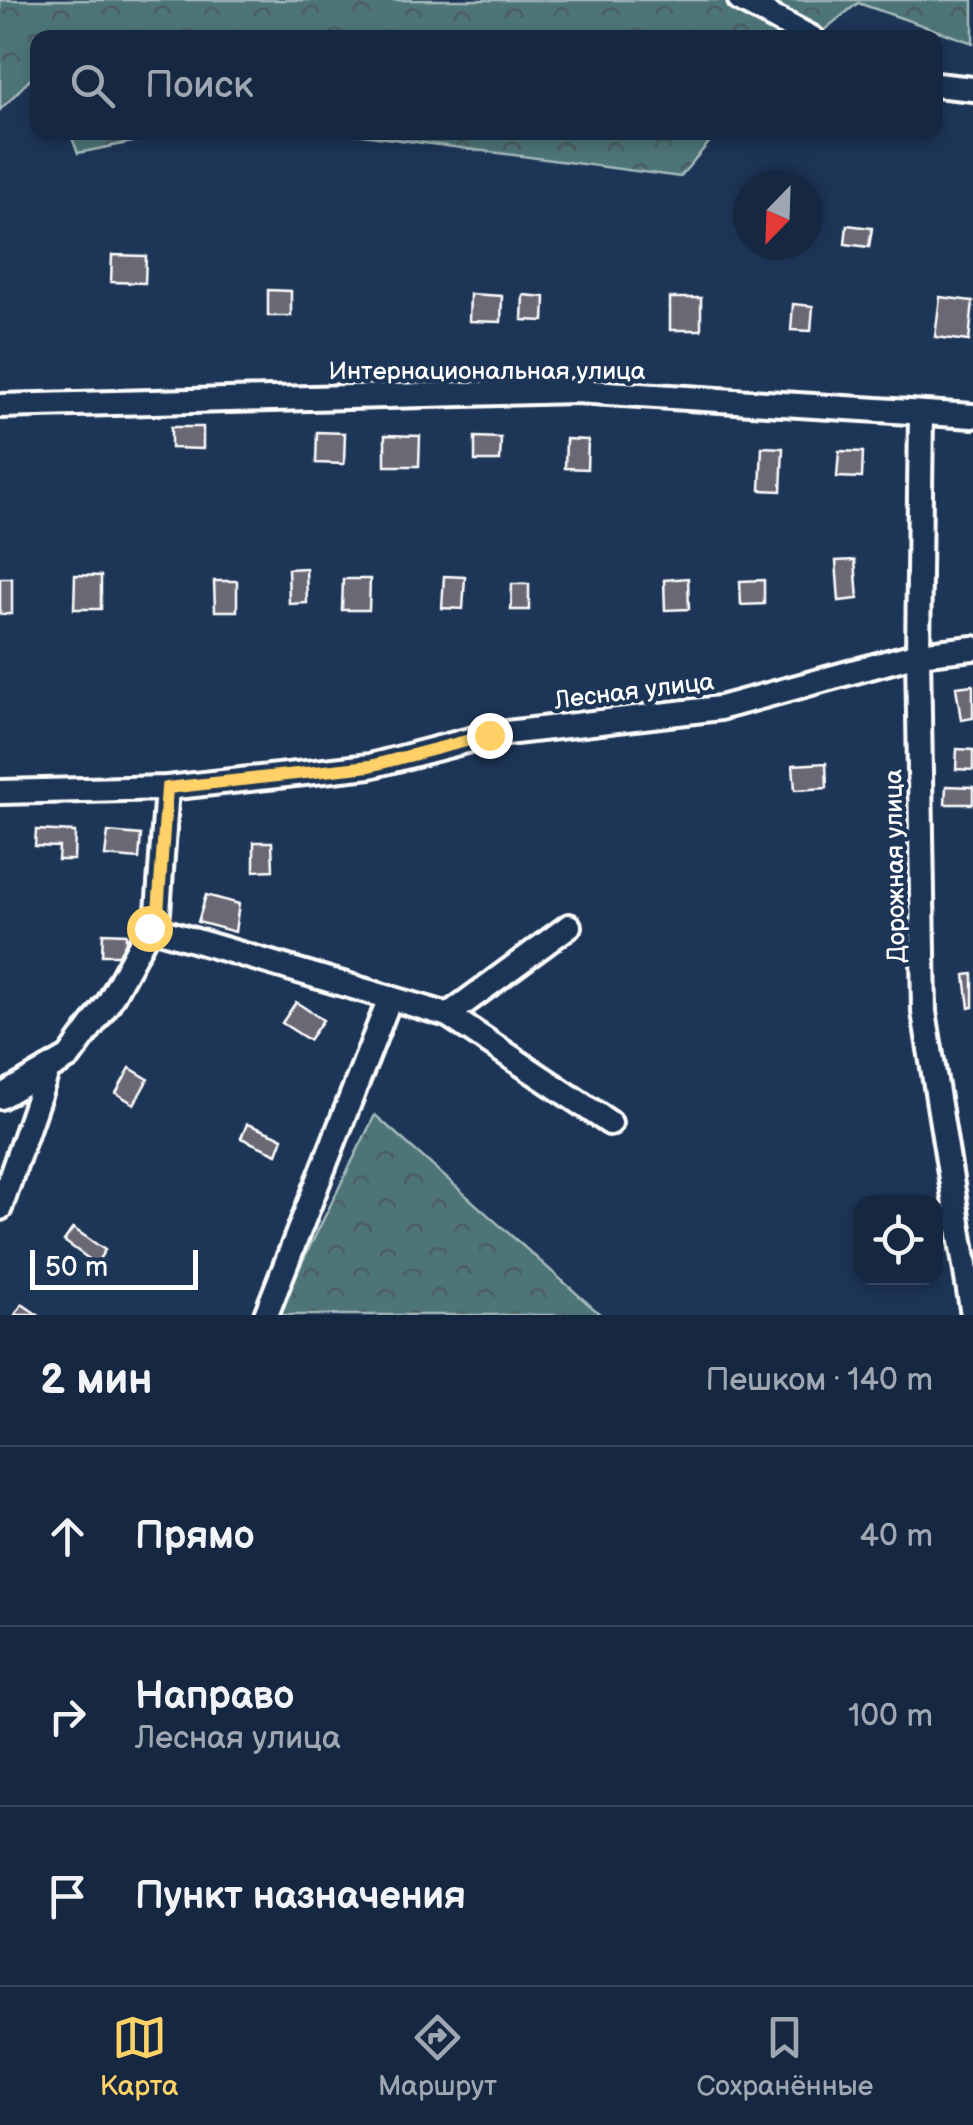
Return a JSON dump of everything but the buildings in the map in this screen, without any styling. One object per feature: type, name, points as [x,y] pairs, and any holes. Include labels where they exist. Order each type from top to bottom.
[{"type":"street","points":[[740,0],[797,30]]},
{"type":"street","points":[[943,85],[973,89]]},
{"type":"street","name":"Интернациональная улица","points":[[0,406],[576,391],[973,416]]},
{"type":"street","name":"Дорожная улица","points":[[921,412],[918,654],[924,1012],[973,1315]]},
{"type":"street","name":"Лесная улица","points":[[0,792],[167,788],[370,766],[489,735],[720,708],[918,654],[973,648]]},
{"type":"street","points":[[0,1097],[68,1057],[109,1002],[158,912],[167,788]]},
{"type":"street","points":[[448,1014],[568,926]]},
{"type":"street","points":[[149,928],[448,1014],[610,1123]]},
{"type":"street","points":[[266,1315],[390,998]]},
{"type":"street","points":[[0,1208],[48,1070]]},
{"type":"green space","points":[[0,0],[973,0],[973,43],[858,3],[824,30],[30,30],[30,79],[0,110]]},
{"type":"green space","points":[[73,140],[142,140],[78,153]]},
{"type":"green space","points":[[401,140],[711,140],[680,177]]},
{"type":"green space","points":[[375,1115],[601,1315],[276,1315]]},
{"type":"route","points":[[149,928],[158,912],[167,788],[370,766],[489,735]]}]
